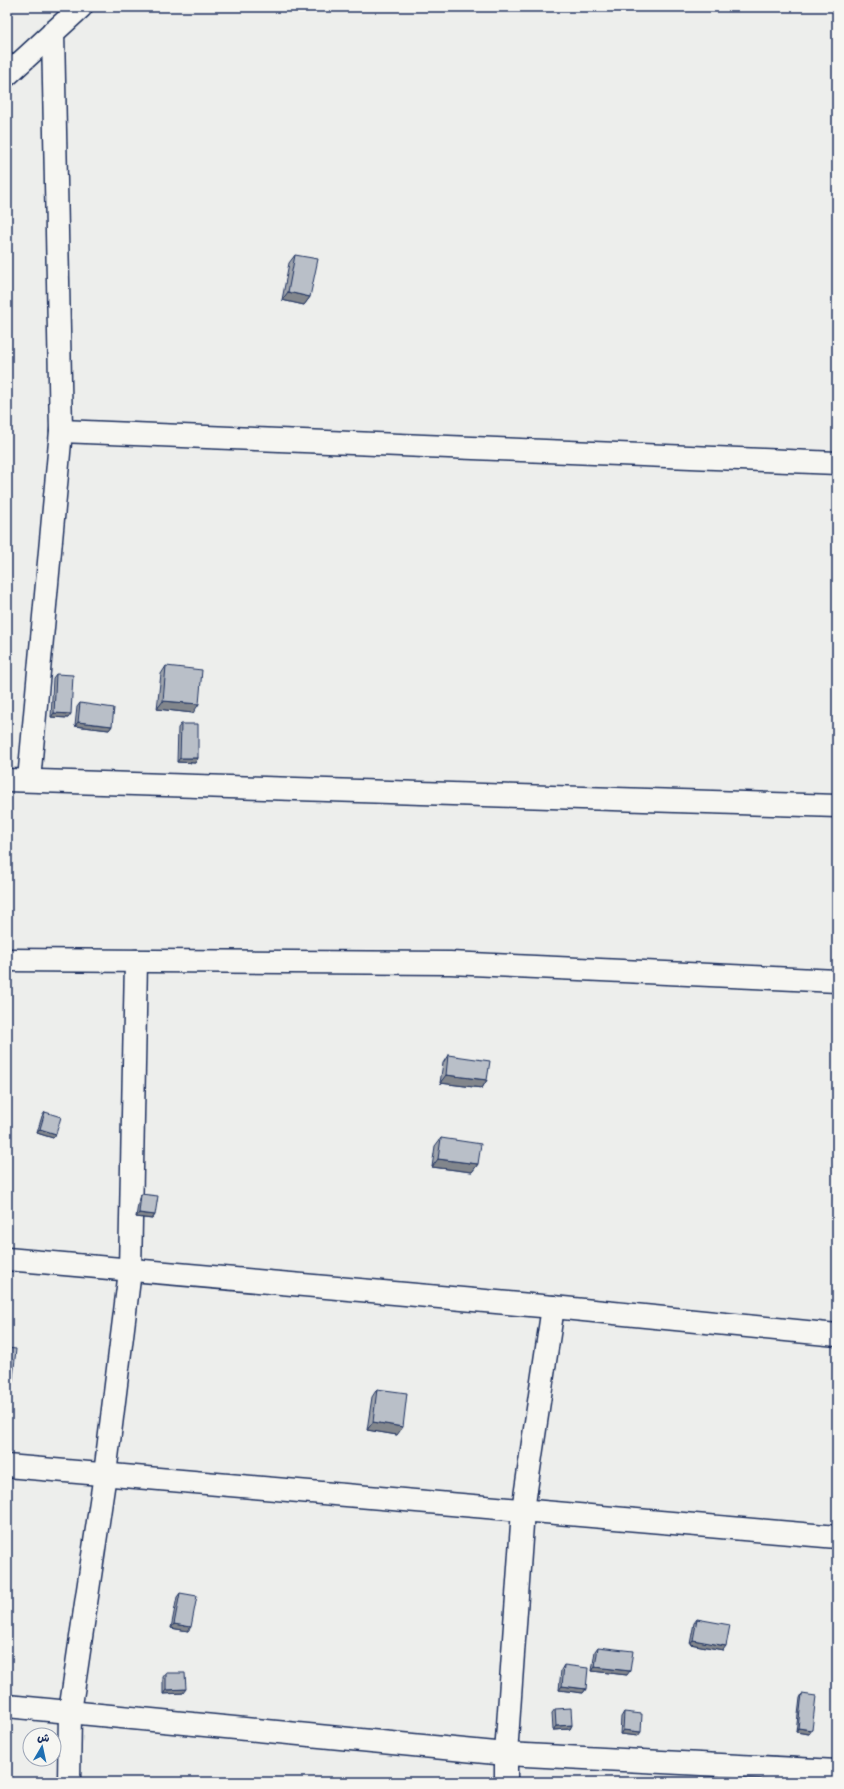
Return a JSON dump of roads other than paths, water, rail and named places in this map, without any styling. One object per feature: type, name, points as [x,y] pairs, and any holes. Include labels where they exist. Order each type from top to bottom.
[{"type":"street","points":[[7,74],[81,7]]},
{"type":"street","points":[[29,780],[61,431],[54,32]]},
{"type":"street","points":[[61,431],[837,463]]},
{"type":"street","points":[[7,780],[837,806]]},
{"type":"street","points":[[7,960],[450,963],[837,980]]},
{"type":"street","points":[[69,1782],[70,1712],[104,1474],[130,1271],[136,961]]},
{"type":"street","points":[[7,1259],[553,1307],[837,1335]]},
{"type":"street","points":[[506,1782],[506,1754],[523,1510],[553,1307]]},
{"type":"street","points":[[7,1466],[837,1537]]},
{"type":"street","points":[[7,1706],[506,1754],[837,1771]]}]
